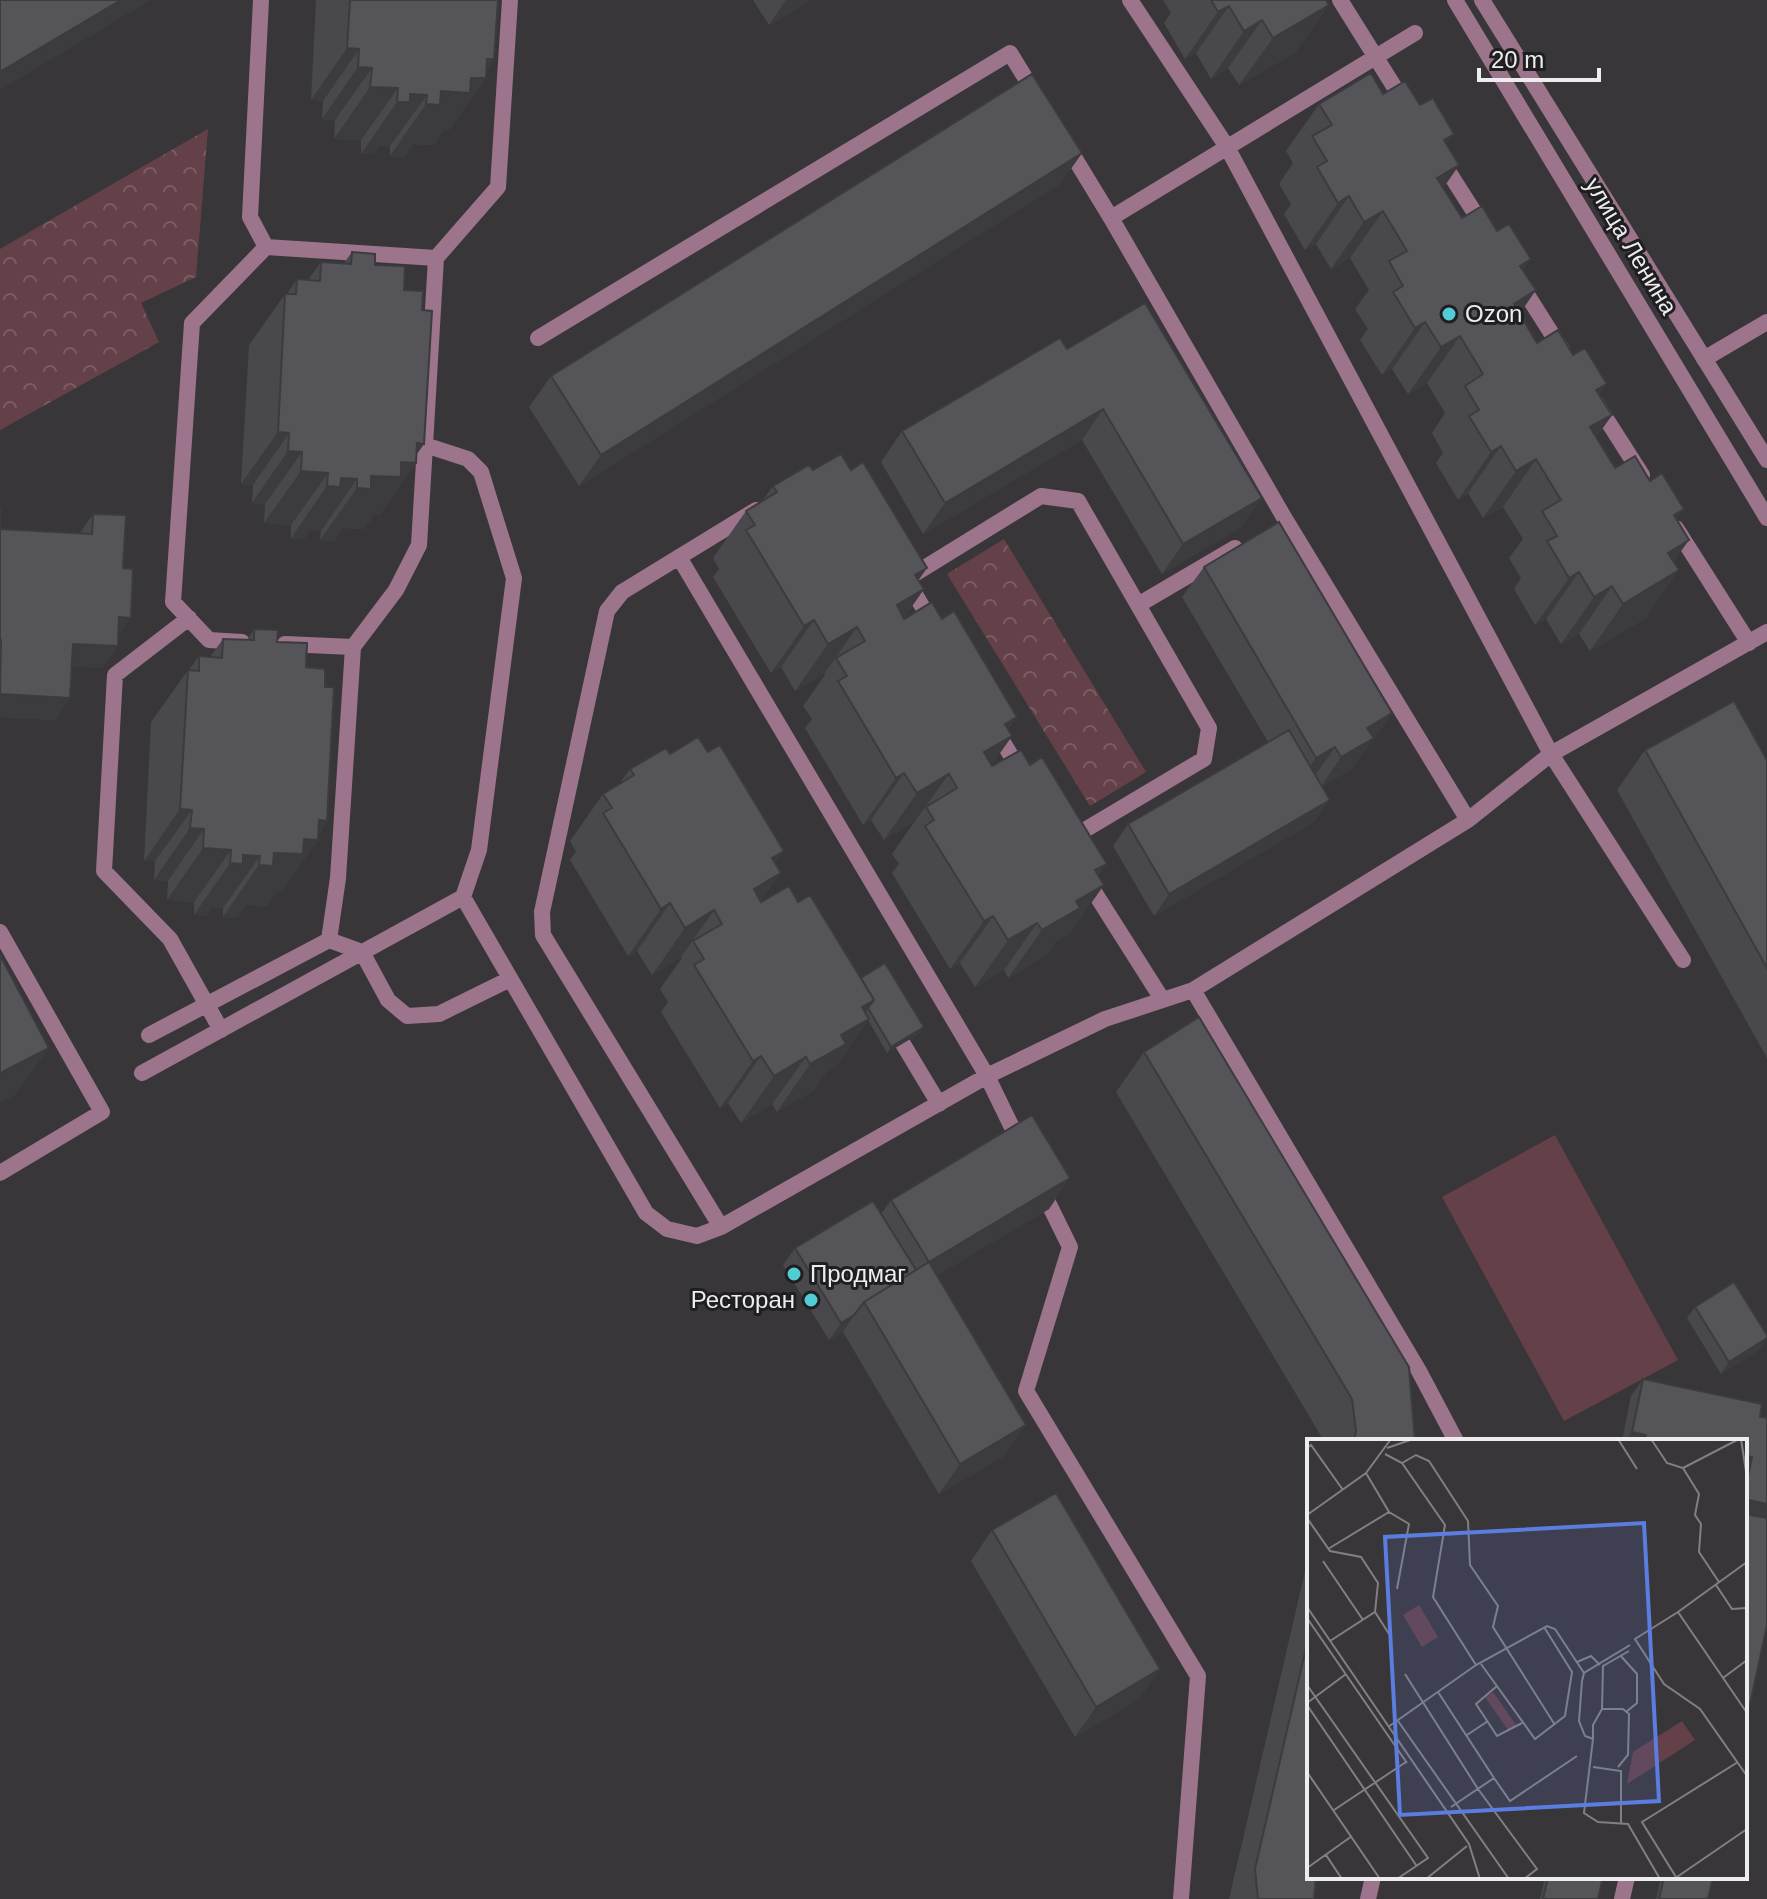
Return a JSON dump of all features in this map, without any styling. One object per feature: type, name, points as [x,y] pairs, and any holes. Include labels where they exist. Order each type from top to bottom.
[{"type":"street","points":[[261,0],[250,217],[266,247]]},
{"type":"street","points":[[329,940],[338,878],[353,647],[396,590],[419,545],[436,258],[498,187],[510,0]]},
{"type":"street","points":[[1130,0],[1227,147],[1551,754],[1683,960]]},
{"type":"street","points":[[1340,0],[1417,123]]},
{"type":"street","name":"улица Ленина","points":[[1455,0],[1767,518]]},
{"type":"street","name":"улица Ленина","points":[[1482,0],[1767,460]]},
{"type":"street","points":[[1111,218],[1415,33]]},
{"type":"street","points":[[538,338],[1010,53],[1111,218],[1278,523],[1468,820]]},
{"type":"street","points":[[1434,149],[1494,243]]},
{"type":"street","points":[[353,647],[209,640],[173,602],[192,323],[266,247],[436,258]]},
{"type":"street","points":[[1511,269],[1570,363]]},
{"type":"street","points":[[1704,359],[1767,322]]},
{"type":"street","points":[[1587,389],[1647,483]]},
{"type":"street","points":[[142,1073],[463,897],[479,850],[514,578],[481,472],[468,459],[425,445]]},
{"type":"street","points":[[946,645],[902,573],[1041,496],[1078,501],[1209,728],[1204,759],[1068,849],[1162,999]]},
{"type":"street","points":[[721,1227],[543,935],[542,912],[607,611],[622,592],[768,502]]},
{"type":"street","points":[[1664,510],[1749,643]]},
{"type":"street","points":[[1138,605],[1245,543]]},
{"type":"street","points":[[679,557],[987,1076],[1070,1247],[1026,1391],[1198,1676],[1181,1899]]},
{"type":"street","points":[[189,618],[115,675],[104,871],[170,939],[221,1030]]},
{"type":"street","points":[[463,897],[646,1213],[667,1229],[697,1236],[721,1227],[987,1076],[1105,1019],[1193,990],[1468,820],[1551,754],[1767,632]]},
{"type":"street","points":[[985,711],[1032,790]]},
{"type":"street","points":[[0,932],[102,1112],[0,1173]]},
{"type":"street","points":[[149,1035],[329,940],[362,952],[388,1000],[407,1016],[439,1014],[510,979]]},
{"type":"street","points":[[1193,990],[1419,1371],[1455,1439]]},
{"type":"street","points":[[903,1044],[939,1104]]},
{"type":"street","points":[[1368,1899],[1373,1879]]},
{"type":"street","points":[[1622,1899],[1627,1879]]},
{"type":"green space","points":[[208,129],[196,277],[141,303],[159,342],[0,430],[0,249]]},
{"type":"green space","points":[[1004,539],[1146,772],[1090,806],[947,574]]},
{"type":"green space","points":[[1555,1135],[1678,1360],[1564,1421],[1442,1197]]},
{"type":"building","points":[[0,0],[121,0],[0,72]]},
{"type":"building","points":[[350,0],[498,0],[494,59],[487,59],[486,78],[471,78],[470,93],[441,91],[440,105],[426,104],[427,95],[410,94],[410,102],[397,102],[398,88],[370,87],[372,68],[358,67],[359,49],[347,48]]},
{"type":"building","points":[[1211,0],[1326,0],[1329,5],[1273,38],[1262,20],[1244,31],[1229,6],[1218,12]]},
{"type":"building","points":[[1371,73],[1383,94],[1405,81],[1420,105],[1433,98],[1454,134],[1444,140],[1459,165],[1437,178],[1462,218],[1482,206],[1497,231],[1509,224],[1531,259],[1520,266],[1536,290],[1514,304],[1537,343],[1558,330],[1573,355],[1585,348],[1607,384],[1596,390],[1612,415],[1590,427],[1615,468],[1635,456],[1650,481],[1662,473],[1684,509],[1674,515],[1689,540],[1668,553],[1679,570],[1623,604],[1612,586],[1594,597],[1579,572],[1569,578],[1547,541],[1557,536],[1542,511],[1561,500],[1536,459],[1516,471],[1501,446],[1491,452],[1469,416],[1479,410],[1465,386],[1483,374],[1460,336],[1441,347],[1425,322],[1415,328],[1393,292],[1403,286],[1389,261],[1407,251],[1383,211],[1364,222],[1349,196],[1338,203],[1317,167],[1327,161],[1312,136],[1332,125],[1319,104]]},
{"type":"building","points":[[1032,74],[1082,153],[601,455],[551,376]]},
{"type":"building","points":[[352,252],[375,254],[375,265],[405,266],[404,290],[423,291],[422,310],[432,311],[424,444],[417,443],[416,463],[401,462],[401,477],[371,476],[371,489],[357,488],[357,479],[341,478],[340,487],[327,486],[328,473],[301,471],[302,452],[288,451],[289,433],[278,432],[285,294],[296,294],[297,279],[320,281],[321,262],[351,264]]},
{"type":"building","points":[[1145,303],[1262,498],[1183,544],[1103,409],[945,503],[902,431],[1060,338],[1067,349]]},
{"type":"building","points":[[841,454],[851,470],[863,462],[927,568],[915,575],[924,589],[897,605],[904,619],[932,602],[942,619],[954,611],[1017,717],[1005,724],[1012,736],[984,752],[992,766],[1021,750],[1030,765],[1042,757],[1107,864],[1095,870],[1104,885],[1076,901],[1080,908],[1042,930],[1037,923],[1008,940],[993,916],[984,921],[925,826],[934,820],[926,807],[957,788],[949,774],[917,793],[904,773],[896,778],[838,681],[847,676],[836,658],[865,641],[857,627],[828,644],[814,620],[804,626],[746,530],[755,525],[746,511],[777,492],[773,486],[809,465],[813,470]]},
{"type":"building","points":[[93,514],[126,515],[123,568],[133,569],[131,618],[119,617],[118,646],[73,644],[70,698],[0,694],[0,529],[92,534]]},
{"type":"building","points":[[1279,522],[1392,713],[1367,728],[1374,738],[1341,757],[1335,747],[1316,758],[1204,567]]},
{"type":"building","points":[[254,629],[278,630],[277,642],[307,643],[306,667],[325,669],[325,687],[334,687],[327,821],[319,820],[318,840],[304,839],[303,854],[274,853],[273,866],[259,865],[260,856],[243,855],[243,864],[230,863],[231,850],[203,848],[204,829],[190,828],[192,810],[180,809],[188,670],[199,671],[199,656],[222,658],[223,639],[254,640]]},
{"type":"building","points":[[1734,701],[1767,760],[1767,968],[1645,750]]},
{"type":"building","points":[[1289,730],[1330,800],[1169,894],[1128,824]]},
{"type":"building","points":[[698,737],[708,752],[720,745],[784,851],[772,858],[781,873],[754,889],[761,902],[789,886],[798,902],[810,895],[874,1000],[862,1007],[869,1019],[841,1035],[846,1044],[810,1064],[806,1057],[774,1076],[761,1056],[753,1061],[694,965],[704,959],[693,941],[722,924],[714,910],[685,928],[670,903],[661,909],[603,813],[612,808],[603,794],[634,775],[630,769],[666,748],[670,754]]},
{"type":"building","points":[[0,955],[49,1048],[0,1073]]},
{"type":"building","points":[[885,963],[924,1027],[891,1047],[868,1008],[874,1000],[861,978]]},
{"type":"building","points":[[1199,1017],[1409,1367],[1415,1439],[1354,1439],[1352,1399],[1144,1052]]},
{"type":"building","points":[[1032,1115],[1070,1178],[929,1262],[891,1200]]},
{"type":"building","points":[[873,1201],[916,1270],[864,1302],[854,1315],[841,1323],[795,1248]]},
{"type":"building","points":[[929,1262],[1026,1425],[960,1464],[864,1302]]},
{"type":"building","points":[[1734,1282],[1767,1338],[1729,1362],[1695,1307]]},
{"type":"building","points":[[1643,1379],[1762,1404],[1760,1417],[1767,1418],[1767,1504],[1747,1499],[1752,1457],[1747,1456],[1747,1439],[1645,1439],[1646,1435],[1632,1432]]},
{"type":"building","points":[[1056,1493],[1160,1669],[1096,1707],[992,1530]]},
{"type":"building","points":[[1747,1514],[1767,1518],[1767,1625],[1747,1719]]},
{"type":"building","points":[[1307,1644],[1307,1879],[1316,1879],[1314,1899],[1258,1899],[1255,1869]]},
{"type":"building","points":[[1548,1879],[1603,1879],[1598,1899],[1543,1899]]},
{"type":"building","points":[[1664,1879],[1713,1879],[1708,1899],[1659,1899]]},
{"type":"place","name":"Ozon","points":[[1449,314]]},
{"type":"place","name":"Продмаг","points":[[794,1274]]},
{"type":"place","name":"Ресторан","points":[[811,1300]]}]
